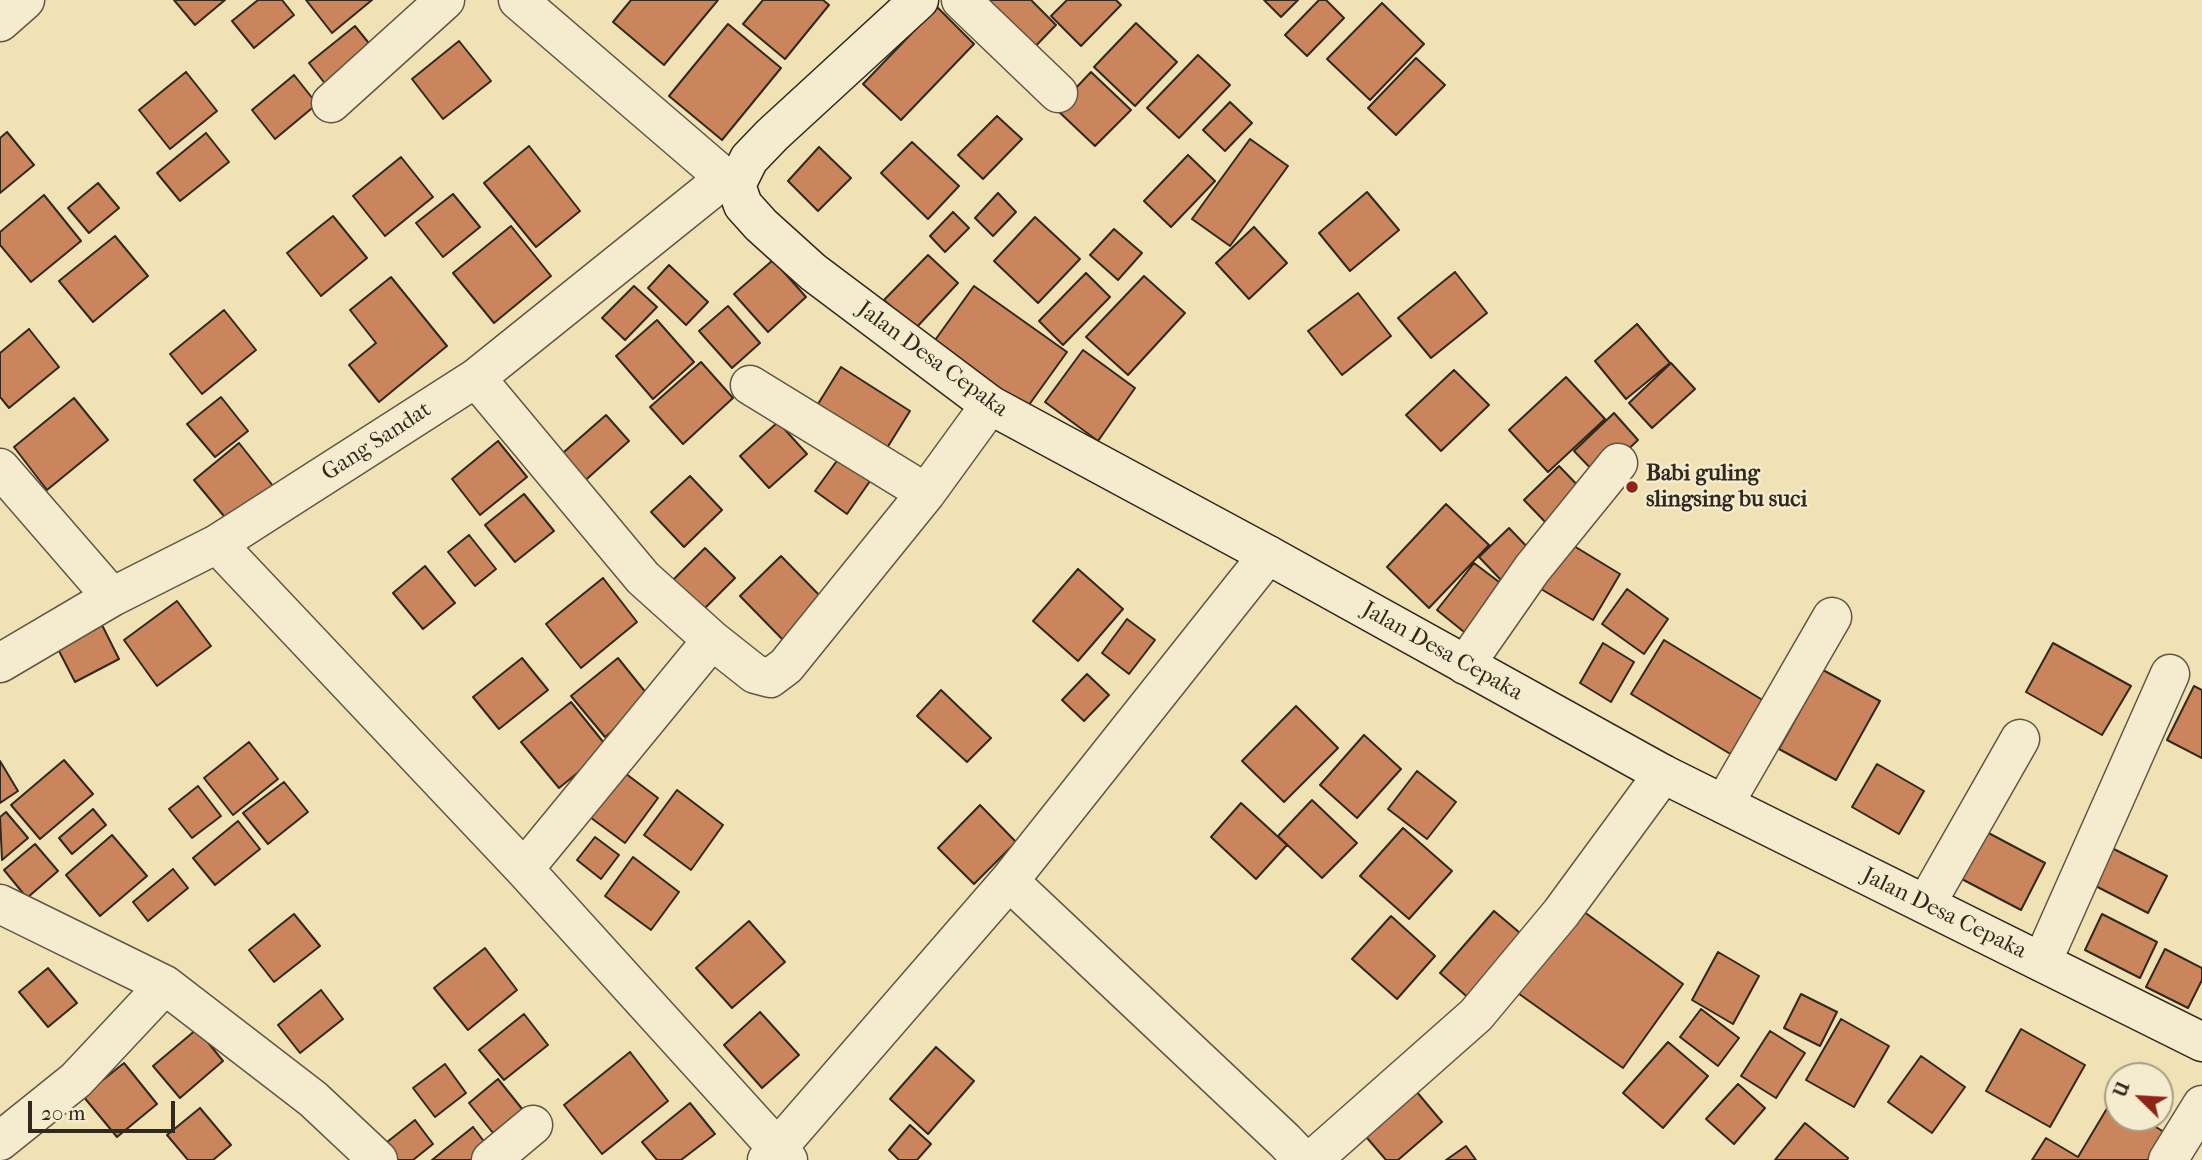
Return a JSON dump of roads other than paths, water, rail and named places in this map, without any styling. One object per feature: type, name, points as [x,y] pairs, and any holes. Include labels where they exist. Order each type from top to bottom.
[{"type":"street","points":[[0,22],[25,0]]},
{"type":"street","points":[[331,103],[445,0]]},
{"type":"street","points":[[518,0],[730,182],[772,135],[919,0]]},
{"type":"street","points":[[961,0],[1058,93]]},
{"type":"street","name":"Gang Sandat","points":[[0,663],[112,597],[217,544],[476,378],[730,182]]},
{"type":"street","name":"Jalan Desa Cepaka","points":[[730,182],[743,205],[761,225],[813,272],[990,405],[1268,555],[1663,774],[2202,1042]]},
{"type":"street","points":[[476,378],[643,579],[755,674],[770,678],[786,666],[926,493],[990,405]]},
{"type":"street","points":[[750,385],[926,493]]},
{"type":"street","points":[[1465,665],[1532,569],[1618,463]]},
{"type":"street","points":[[0,468],[112,597]]},
{"type":"street","points":[[217,544],[524,869],[777,1157],[1009,881],[1268,555]]},
{"type":"street","points":[[1724,804],[1832,617]]},
{"type":"street","points":[[524,869],[712,640]]},
{"type":"street","points":[[2042,962],[2170,674]]},
{"type":"street","points":[[1926,904],[2020,739]]},
{"type":"street","points":[[1312,1160],[1476,1015],[1561,913],[1663,774]]},
{"type":"street","points":[[1009,881],[1303,1160]]},
{"type":"street","points":[[0,904],[165,985],[313,1099],[379,1160]]},
{"type":"street","points":[[0,1141],[76,1080],[165,985]]},
{"type":"street","points":[[2168,1160],[2202,1105]]},
{"type":"street","points":[[491,1160],[533,1125]]},
{"type":"place","name":"Babi guling slingsing bu suci","points":[[1632,487]]}]
